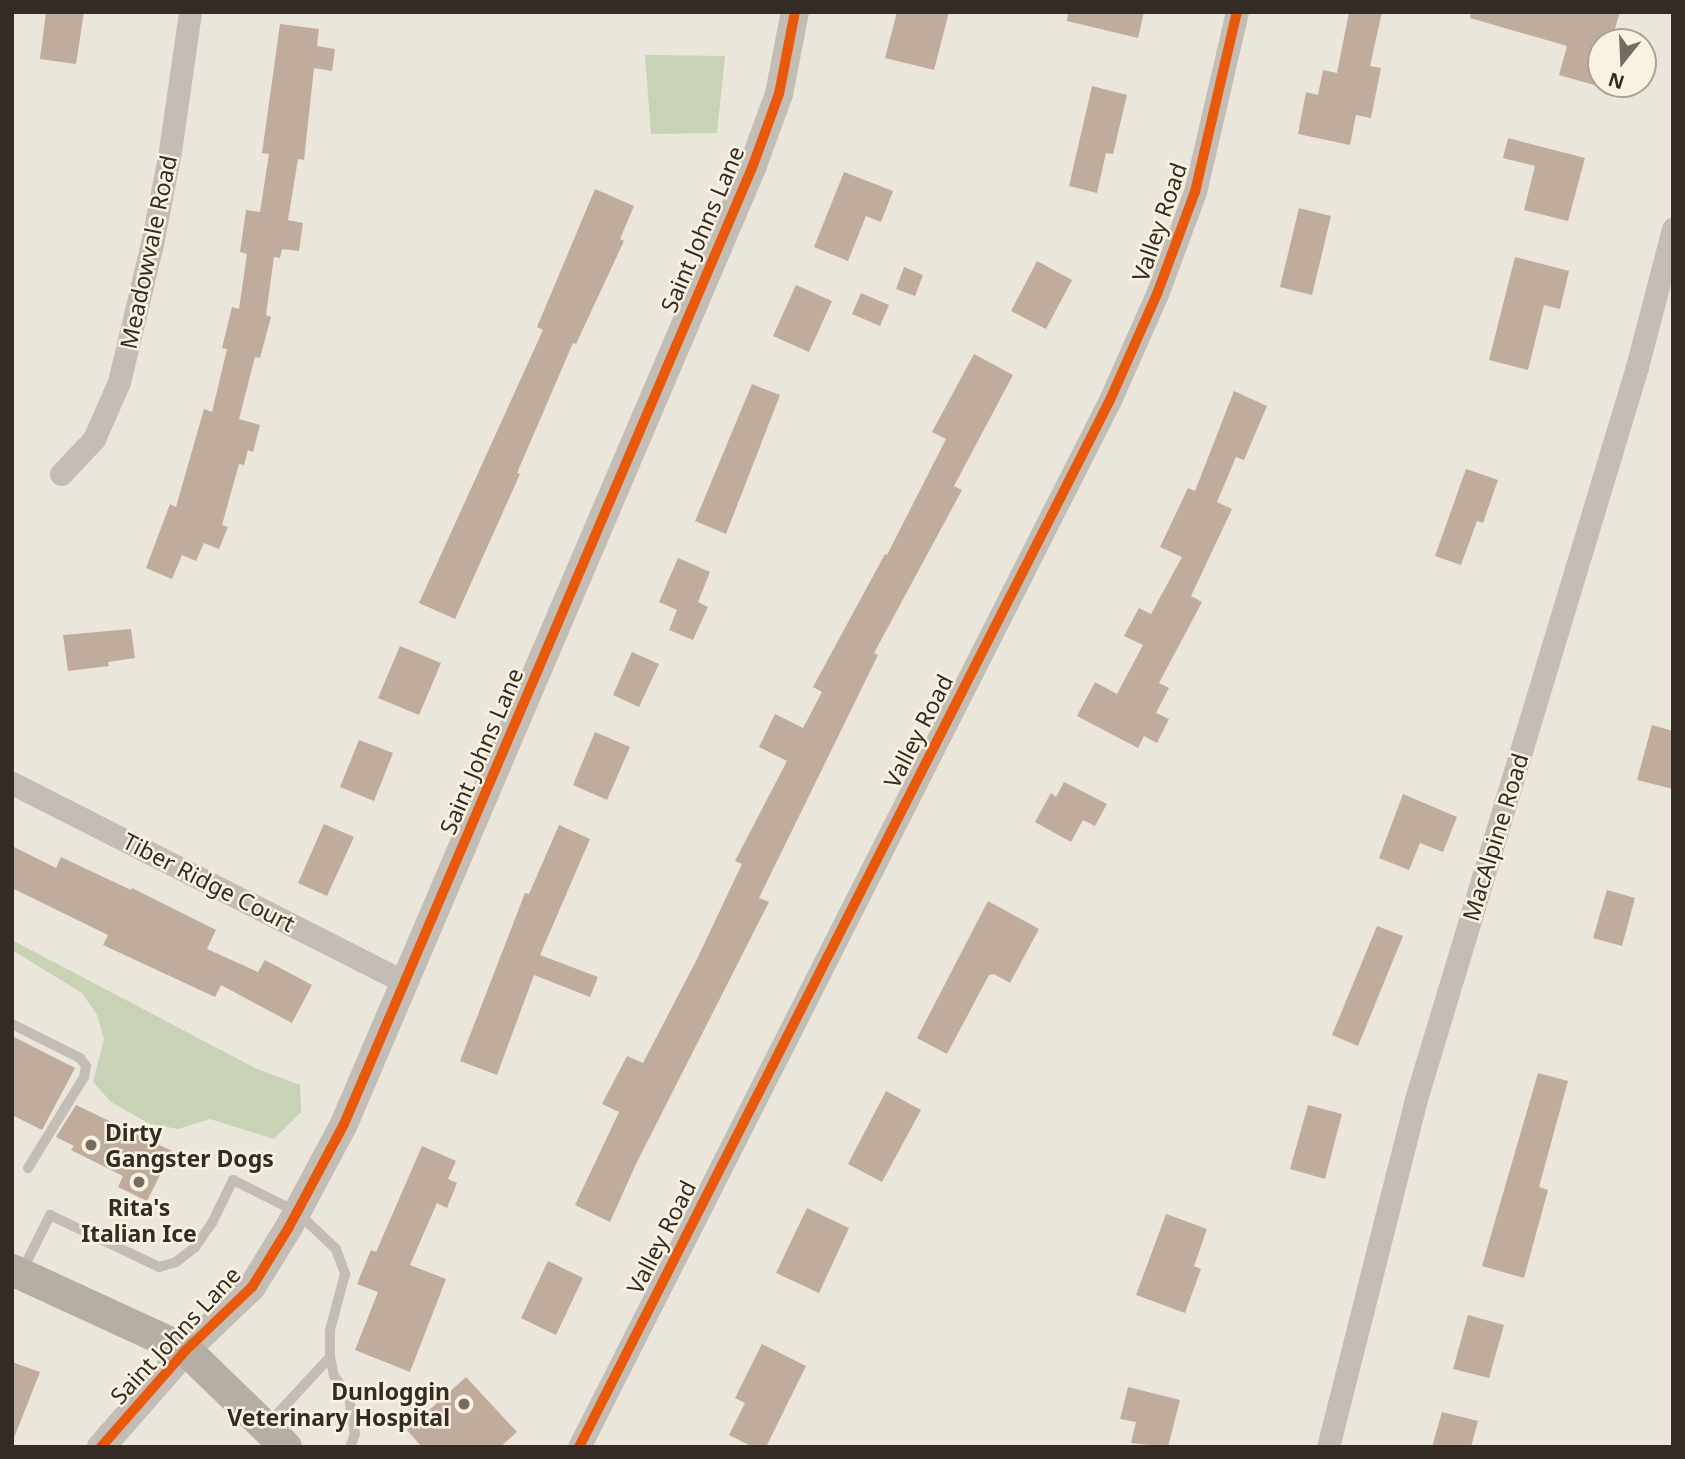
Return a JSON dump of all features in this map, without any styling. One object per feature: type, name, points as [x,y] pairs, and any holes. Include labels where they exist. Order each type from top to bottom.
[{"type":"main road","points":[[17,1272],[186,1350],[276,1437]]},
{"type":"street","name":"Meadowvale Road","points":[[61,474],[94,439],[119,382],[155,231],[190,12]]},
{"type":"street","name":"Saint Johns Lane","points":[[101,1447],[186,1350],[252,1287],[297,1212],[344,1124],[752,168],[779,94],[795,12]]},
{"type":"street","name":"Valley Road","points":[[579,1447],[1115,388],[1157,294],[1195,192],[1237,12]]},
{"type":"street","name":"MacAlpine Road","points":[[1328,1447],[1416,1099],[1637,367],[1673,229]]},
{"type":"street","name":"Tiber Ridge Court","points":[[12,783],[405,982]]},
{"type":"lane","points":[[12,1024],[80,1058],[86,1066],[84,1077],[29,1168]]},
{"type":"lane","points":[[17,1272],[50,1215],[159,1268],[176,1262],[195,1247],[212,1223],[233,1180],[297,1212],[336,1249],[345,1274],[330,1330],[330,1357],[334,1376],[349,1397],[355,1434],[351,1447]]},
{"type":"lane","points":[[276,1437],[330,1357]]},
{"type":"green space","points":[[645,55],[725,56],[717,133],[651,134]]},
{"type":"green space","points":[[12,940],[255,1068],[300,1085],[301,1112],[274,1139],[210,1119],[178,1129],[150,1124],[111,1102],[93,1082],[104,1039],[97,1015],[82,993],[12,950]]},
{"type":"building","points":[[46,12],[84,12],[76,64],[40,59]]},
{"type":"building","points":[[897,12],[949,12],[934,70],[885,58]]},
{"type":"building","points":[[1068,12],[1144,12],[1138,38],[1067,21]]},
{"type":"building","points":[[1349,12],[1382,12],[1370,66],[1381,68],[1371,118],[1356,115],[1350,145],[1298,134],[1306,92],[1318,95],[1323,70],[1337,73]]},
{"type":"building","points":[[1471,12],[1620,12],[1615,28],[1587,28],[1587,83],[1559,75],[1567,46],[1470,18]]},
{"type":"building","points":[[280,24],[319,29],[317,46],[335,49],[332,71],[314,68],[304,160],[298,159],[288,220],[303,223],[299,251],[282,249],[280,258],[274,257],[266,315],[271,317],[260,358],[255,357],[239,419],[260,425],[253,452],[248,450],[244,465],[239,464],[222,525],[228,527],[219,549],[204,543],[196,561],[182,555],[172,579],[146,568],[170,504],[176,507],[204,409],[212,412],[227,349],[222,348],[232,307],[239,309],[247,254],[240,252],[246,210],[260,212],[269,154],[262,153]]},
{"type":"building","points":[[1092,86],[1127,95],[1113,154],[1106,153],[1097,193],[1069,186]]},
{"type":"building","points":[[1508,138],[1585,158],[1568,221],[1524,210],[1535,166],[1503,158]]},
{"type":"building","points":[[844,172],[893,191],[881,222],[866,216],[848,261],[814,247]]},
{"type":"building","points":[[595,189],[634,206],[620,239],[624,241],[576,344],[573,343],[517,473],[520,474],[455,619],[419,603],[543,330],[537,327]]},
{"type":"building","points":[[1299,208],[1331,216],[1312,295],[1280,287]]},
{"type":"building","points":[[1515,257],[1569,271],[1560,309],[1544,305],[1528,370],[1489,360]]},
{"type":"building","points":[[1037,261],[1072,280],[1046,329],[1011,311]]},
{"type":"building","points":[[904,267],[923,275],[915,296],[896,289]]},
{"type":"building","points":[[796,285],[832,301],[809,352],[773,336]]},
{"type":"building","points":[[861,293],[889,305],[880,326],[852,314]]},
{"type":"building","points":[[974,354],[1013,375],[954,486],[962,490],[874,653],[878,655],[759,898],[769,902],[636,1164],[610,1222],[575,1205],[619,1112],[602,1104],[627,1056],[643,1063],[696,961],[742,864],[735,861],[787,761],[759,747],[775,714],[803,728],[822,692],[813,687],[885,554],[887,555],[946,439],[932,432]]},
{"type":"building","points":[[752,384],[780,395],[726,534],[695,521]]},
{"type":"building","points":[[1234,391],[1267,406],[1244,460],[1236,457],[1217,502],[1232,509],[1191,596],[1202,602],[1159,683],[1169,688],[1156,713],[1169,719],[1157,743],[1144,736],[1138,748],[1077,716],[1095,682],[1117,694],[1143,645],[1124,636],[1139,608],[1151,614],[1182,557],[1160,547],[1188,488],[1195,491]]},
{"type":"building","points":[[1466,469],[1498,480],[1483,523],[1477,521],[1461,565],[1435,556]]},
{"type":"building","points":[[678,558],[710,572],[698,602],[708,607],[693,640],[669,630],[677,610],[659,602]]},
{"type":"building","points":[[131,629],[135,658],[108,662],[109,666],[68,671],[63,635]]},
{"type":"building","points":[[400,646],[441,663],[419,715],[378,698]]},
{"type":"building","points":[[632,652],[659,664],[639,707],[613,695]]},
{"type":"building","points":[[1652,725],[1673,731],[1673,789],[1637,780]]},
{"type":"building","points":[[595,732],[630,747],[607,800],[573,785]]},
{"type":"building","points":[[359,740],[393,753],[374,801],[340,787]]},
{"type":"building","points":[[1064,782],[1107,804],[1095,826],[1083,820],[1071,842],[1035,822],[1051,793],[1056,797]]},
{"type":"building","points":[[1403,794],[1457,817],[1443,852],[1420,843],[1409,870],[1379,858]]},
{"type":"building","points":[[324,824],[354,837],[327,896],[298,883]]},
{"type":"building","points":[[559,825],[590,839],[540,955],[598,977],[590,997],[534,975],[497,1075],[460,1061],[525,893],[529,894]]},
{"type":"building","points":[[12,846],[56,868],[61,857],[131,890],[132,888],[216,930],[207,949],[258,972],[265,960],[312,985],[292,1023],[221,985],[215,997],[103,945],[108,935],[12,888]]},
{"type":"building","points":[[1607,890],[1635,898],[1622,946],[1593,938]]},
{"type":"building","points":[[988,901],[1039,929],[1010,983],[994,974],[989,975],[947,1054],[917,1038]]},
{"type":"building","points":[[1377,926],[1403,936],[1358,1046],[1332,1035]]},
{"type":"building","points":[[12,1036],[75,1068],[42,1130],[12,1115]]},
{"type":"building","points":[[1538,1073],[1568,1081],[1539,1187],[1548,1190],[1524,1278],[1482,1266]]},
{"type":"building","points":[[886,1091],[921,1110],[882,1182],[848,1164]]},
{"type":"building","points":[[76,1105],[172,1151],[147,1201],[118,1187],[123,1176],[71,1150],[74,1146],[56,1137]]},
{"type":"building","points":[[1308,1105],[1342,1114],[1325,1179],[1290,1169]]},
{"type":"building","points":[[422,1146],[456,1161],[448,1179],[457,1183],[447,1208],[437,1203],[410,1265],[446,1279],[410,1372],[355,1350],[378,1292],[357,1284],[371,1250],[376,1252]]},
{"type":"building","points":[[807,1208],[849,1228],[819,1293],[776,1273]]},
{"type":"building","points":[[1166,1214],[1207,1229],[1194,1266],[1201,1269],[1185,1313],[1136,1295]]},
{"type":"building","points":[[548,1261],[583,1278],[556,1335],[521,1318]]},
{"type":"building","points":[[1468,1315],[1504,1325],[1489,1378],[1453,1369]]},
{"type":"building","points":[[762,1344],[806,1366],[766,1447],[753,1447],[729,1435],[745,1403],[735,1398]]},
{"type":"building","points":[[12,1362],[40,1372],[14,1438],[12,1438]]},
{"type":"building","name":"Dunloggin Veterinary Hospital","points":[[466,1377],[517,1432],[500,1447],[422,1447],[407,1430]]},
{"type":"building","points":[[1128,1387],[1180,1400],[1168,1447],[1131,1443],[1136,1422],[1120,1419]]},
{"type":"building","points":[[1442,1412],[1478,1421],[1471,1447],[1432,1447]]},
{"type":"cycle path","points":[[101,1447],[186,1350],[252,1287],[289,1227],[344,1124],[752,168],[779,94],[795,12]]},
{"type":"cycle path","points":[[579,1447],[1110,400],[1157,294],[1195,192],[1237,12]]},
{"type":"place","name":"Dirty Gangster Dogs","points":[[91,1145]]},
{"type":"place","name":"Rita's Italian Ice","points":[[139,1182]]},
{"type":"place","name":"Dunloggin Veterinary Hospital","points":[[464,1404]]}]
